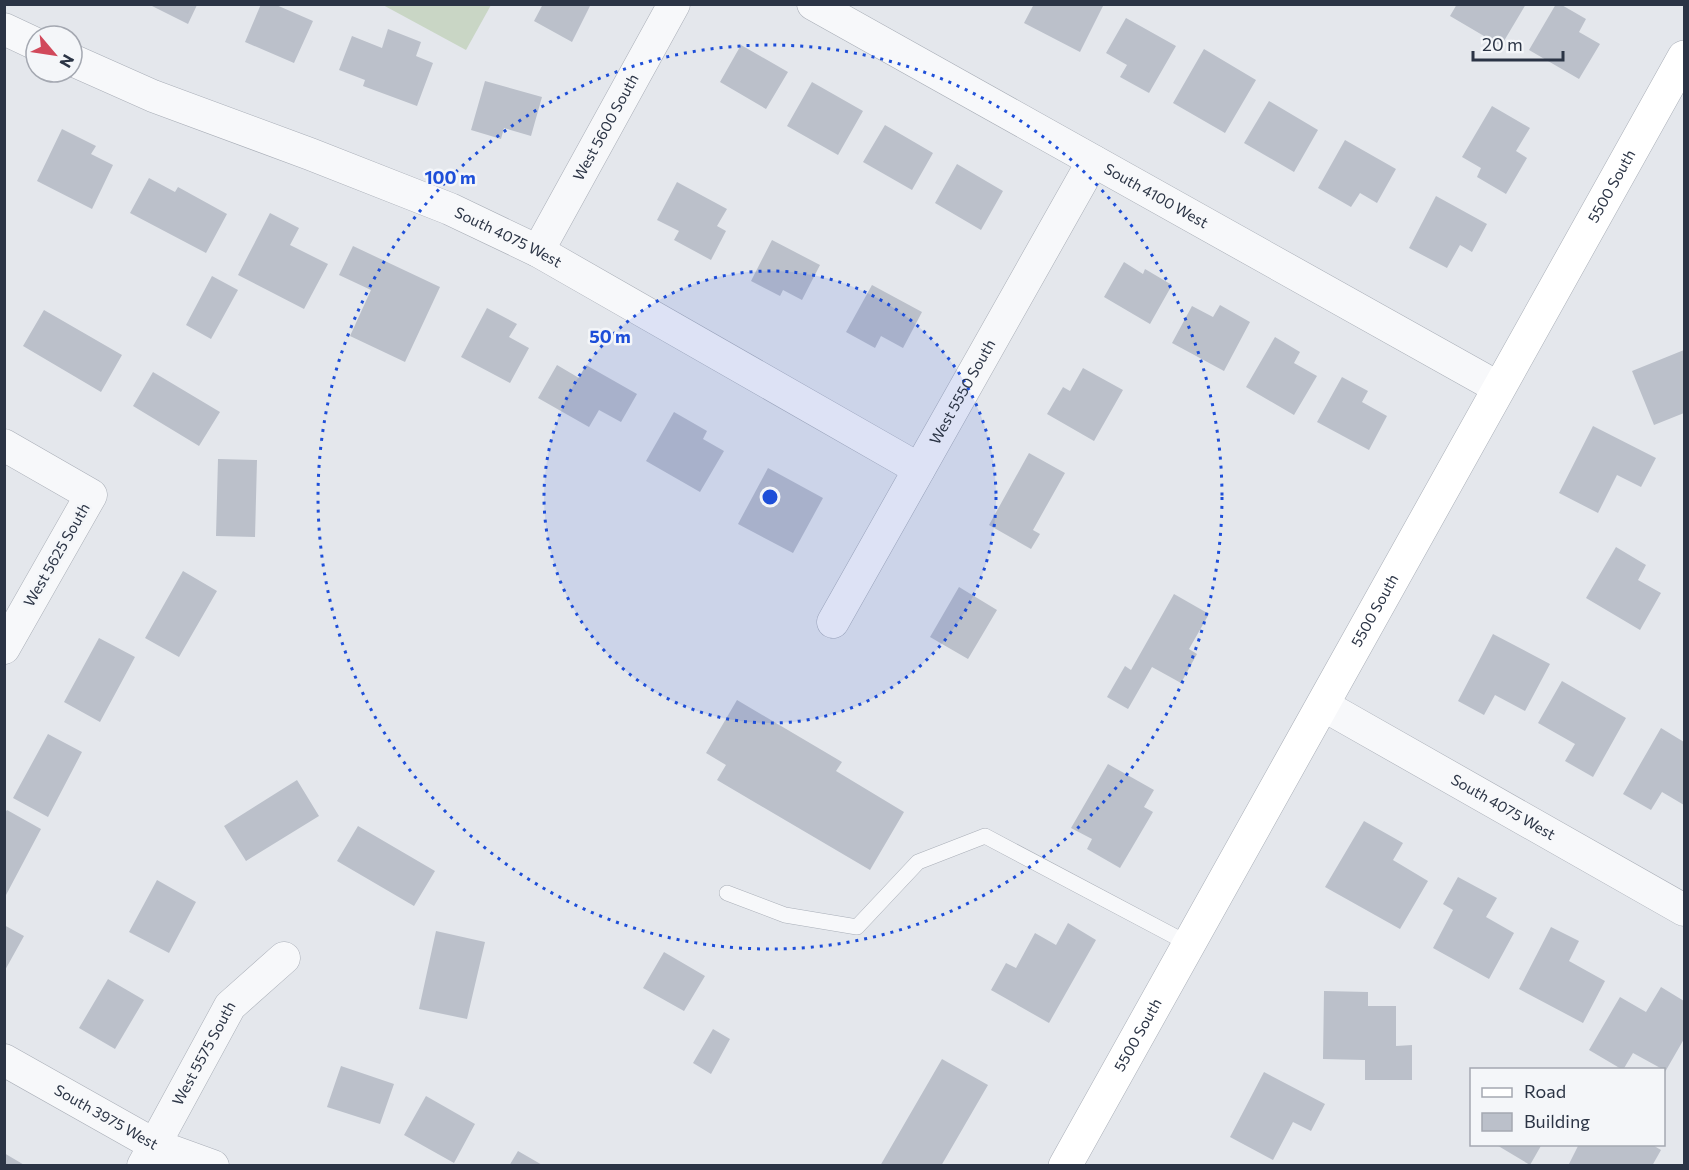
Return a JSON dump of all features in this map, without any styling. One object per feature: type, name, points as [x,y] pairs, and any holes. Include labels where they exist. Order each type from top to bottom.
[{"type":"main road","name":"5500 South","points":[[1065,1166],[1684,57]]},
{"type":"street","name":"West 5600 South","points":[[538,251],[674,4]]},
{"type":"street","name":"South 4100 West","points":[[813,4],[1499,388]]},
{"type":"street","points":[[4,29],[24,38]]},
{"type":"street","name":"South 4075 West","points":[[84,65],[153,96],[450,209],[538,251],[919,469]]},
{"type":"street","name":"West 5550 South","points":[[833,622],[1093,161]]},
{"type":"street","name":"West 5625 South","points":[[4,445],[91,495],[4,648]]},
{"type":"street","name":"South 4075 West","points":[[1323,705],[1684,910]]},
{"type":"street","name":"West 5575 South","points":[[149,1155],[230,1006],[284,958]]},
{"type":"street","name":"South 3975 West","points":[[4,1060],[149,1155],[213,1166]]},
{"type":"lane","points":[[728,893],[785,915],[857,927],[918,862],[985,836],[1189,945]]},
{"type":"green space","points":[[383,5],[491,5],[466,50]]},
{"type":"building","points":[[261,4],[274,4],[313,21],[294,63],[245,42]]},
{"type":"building","points":[[543,4],[591,4],[572,42],[534,21]]},
{"type":"building","points":[[1034,4],[1104,4],[1080,52],[1024,23]]},
{"type":"building","points":[[1457,4],[1526,4],[1501,46],[1450,16]]},
{"type":"building","points":[[1556,4],[1586,19],[1579,32],[1600,44],[1579,79],[1529,50]]},
{"type":"building","points":[[150,5],[197,5],[188,24]]},
{"type":"building","points":[[1126,18],[1176,46],[1149,93],[1120,77],[1127,65],[1106,53]]},
{"type":"building","points":[[388,29],[421,42],[416,56],[433,63],[417,106],[363,86],[365,80],[339,70],[352,36],[382,48]]},
{"type":"building","points":[[741,45],[788,72],[766,109],[720,82]]},
{"type":"building","points":[[1204,49],[1256,80],[1225,133],[1173,103]]},
{"type":"building","points":[[485,81],[542,97],[531,136],[504,128],[501,139],[471,130]]},
{"type":"building","points":[[812,82],[863,111],[838,155],[787,126]]},
{"type":"building","points":[[1269,101],[1318,130],[1294,172],[1244,143]]},
{"type":"building","points":[[1492,106],[1530,128],[1516,151],[1527,158],[1506,194],[1477,177],[1481,168],[1462,157]]},
{"type":"building","points":[[885,125],[933,153],[912,190],[863,162]]},
{"type":"building","points":[[62,129],[96,146],[91,154],[113,165],[92,209],[37,181]]},
{"type":"building","points":[[1345,140],[1396,169],[1377,203],[1360,193],[1351,207],[1318,188]]},
{"type":"building","points":[[957,164],[1003,191],[981,230],[935,203]]},
{"type":"building","points":[[149,178],[175,192],[178,187],[227,214],[206,253],[130,213]]},
{"type":"building","points":[[677,182],[727,209],[717,226],[726,231],[711,260],[674,240],[679,231],[657,220]]},
{"type":"building","points":[[1436,196],[1487,224],[1472,252],[1460,245],[1447,268],[1409,248]]},
{"type":"building","points":[[270,213],[299,228],[290,245],[328,264],[304,309],[238,275]]},
{"type":"building","points":[[772,240],[820,265],[802,300],[783,290],[780,296],[751,281]]},
{"type":"building","points":[[353,246],[440,287],[405,362],[350,336],[371,290],[339,275]]},
{"type":"building","points":[[1124,262],[1143,274],[1145,269],[1172,285],[1150,324],[1104,297]]},
{"type":"building","points":[[212,276],[238,290],[211,339],[186,325]]},
{"type":"building","points":[[872,285],[922,312],[903,348],[881,336],[875,348],[846,332]]},
{"type":"building","points":[[1220,305],[1250,322],[1224,371],[1172,343],[1192,306],[1213,317]]},
{"type":"building","points":[[487,308],[517,324],[509,337],[529,348],[510,383],[461,357]]},
{"type":"building","points":[[44,310],[122,355],[101,392],[23,346]]},
{"type":"building","points":[[1275,337],[1300,352],[1294,363],[1317,376],[1294,415],[1246,387]]},
{"type":"building","points":[[1684,350],[1684,413],[1654,425],[1632,371]]},
{"type":"building","points":[[557,365],[579,378],[586,365],[637,394],[621,422],[599,410],[589,427],[538,398]]},
{"type":"building","points":[[1083,368],[1123,390],[1094,441],[1047,414],[1063,387],[1070,391]]},
{"type":"building","points":[[153,372],[220,412],[199,446],[133,406]]},
{"type":"building","points":[[1342,377],[1368,391],[1362,402],[1387,416],[1369,450],[1317,422]]},
{"type":"building","points":[[674,412],[707,431],[703,439],[724,451],[700,492],[646,461]]},
{"type":"building","points":[[1593,426],[1656,458],[1641,487],[1617,475],[1598,513],[1559,493]]},
{"type":"building","points":[[1029,453],[1065,473],[1033,530],[1040,534],[1031,549],[989,525]]},
{"type":"building","points":[[218,459],[257,460],[255,537],[216,536]]},
{"type":"building","points":[[768,468],[823,498],[793,553],[738,524]]},
{"type":"building","points":[[1616,547],[1646,565],[1638,580],[1661,593],[1640,630],[1586,598]]},
{"type":"building","points":[[183,571],[217,591],[179,657],[145,638]]},
{"type":"building","points":[[959,587],[997,610],[968,659],[930,637]]},
{"type":"building","points":[[1174,594],[1209,614],[1189,649],[1197,654],[1181,683],[1152,667],[1128,709],[1107,697],[1125,666],[1131,670]]},
{"type":"building","points":[[1493,634],[1550,664],[1525,711],[1495,695],[1484,715],[1458,701]]},
{"type":"building","points":[[99,638],[135,657],[100,722],[64,702]]},
{"type":"building","points":[[1562,681],[1626,718],[1593,777],[1565,761],[1575,744],[1538,723]]},
{"type":"building","points":[[737,700],[842,762],[836,771],[904,812],[870,870],[717,780],[726,765],[706,753]]},
{"type":"building","points":[[1661,728],[1684,742],[1684,805],[1662,792],[1651,810],[1623,794]]},
{"type":"building","points":[[48,734],[82,752],[48,817],[13,798]]},
{"type":"building","points":[[1108,764],[1154,790],[1144,807],[1153,812],[1120,868],[1087,849],[1092,839],[1071,828]]},
{"type":"building","points":[[297,780],[319,816],[246,861],[224,826]]},
{"type":"building","points":[[7,810],[41,829],[6,895],[4,894],[4,814]]},
{"type":"building","points":[[1364,821],[1403,843],[1393,860],[1428,881],[1400,929],[1325,887]]},
{"type":"building","points":[[358,826],[435,871],[414,906],[337,861]]},
{"type":"building","points":[[1458,877],[1497,898],[1486,917],[1514,933],[1489,979],[1433,948],[1453,910],[1443,904]]},
{"type":"building","points":[[157,880],[196,902],[169,953],[129,932]]},
{"type":"building","points":[[1068,923],[1096,940],[1049,1023],[991,990],[1006,963],[1016,968],[1035,933],[1056,945]]},
{"type":"building","points":[[4,925],[24,936],[4,972]]},
{"type":"building","points":[[1551,927],[1579,941],[1569,961],[1605,981],[1583,1023],[1519,989]]},
{"type":"building","points":[[436,931],[485,942],[467,1019],[419,1009]]},
{"type":"building","points":[[664,952],[705,976],[684,1011],[643,988]]},
{"type":"building","points":[[108,979],[144,1000],[115,1049],[79,1028]]},
{"type":"building","points":[[1661,987],[1684,1001],[1684,1039],[1665,1072],[1665,1068],[1660,1068],[1633,1053],[1624,1068],[1620,1068],[1589,1050],[1620,997],[1646,1012]]},
{"type":"building","points":[[1324,991],[1368,992],[1368,1006],[1396,1006],[1396,1046],[1412,1045],[1412,1080],[1365,1080],[1365,1060],[1323,1059]]},
{"type":"building","points":[[713,1029],[730,1039],[711,1074],[693,1063]]},
{"type":"building","points":[[942,1059],[988,1085],[941,1166],[880,1166]]},
{"type":"building","points":[[341,1066],[394,1084],[380,1124],[327,1107]]},
{"type":"building","points":[[1264,1072],[1325,1104],[1311,1131],[1293,1122],[1273,1160],[1230,1137]]},
{"type":"building","points":[[426,1096],[475,1124],[454,1163],[404,1135]]},
{"type":"building","points":[[1498,1146],[1541,1146],[1530,1165]]},
{"type":"building","points":[[1578,1146],[1654,1146],[1661,1150],[1652,1166],[1568,1166]]},
{"type":"building","points":[[518,1151],[544,1166],[509,1166]]},
{"type":"building","points":[[4,1153],[26,1166],[4,1166]]}]
